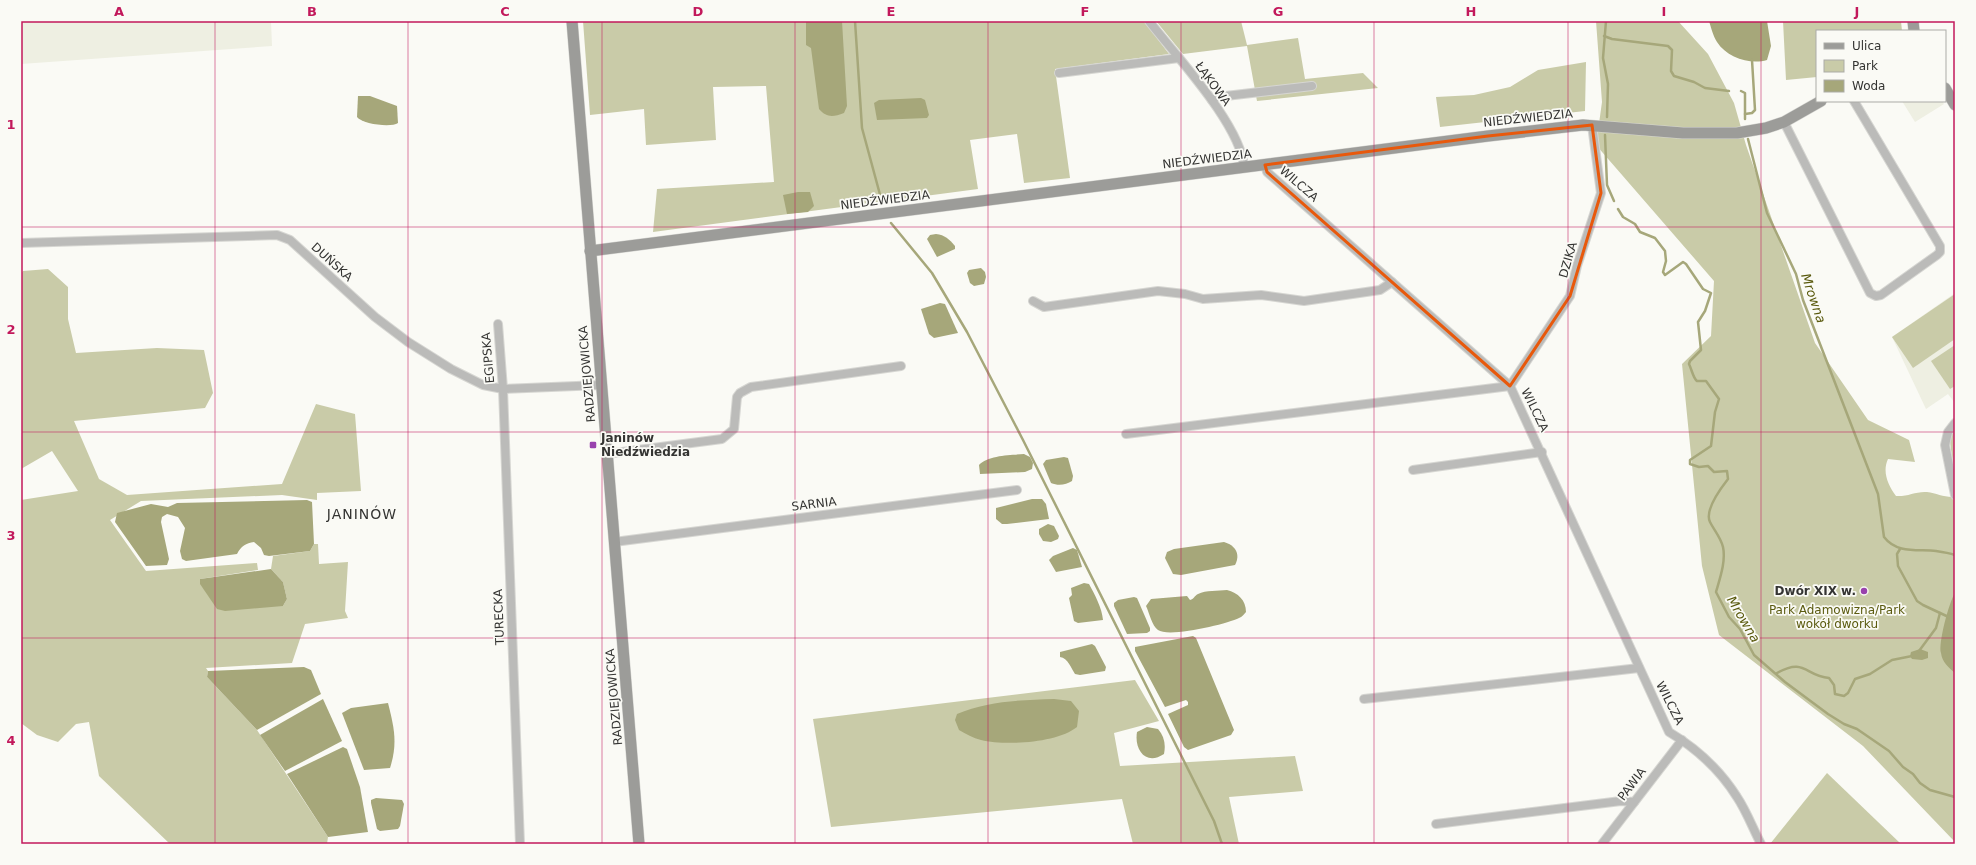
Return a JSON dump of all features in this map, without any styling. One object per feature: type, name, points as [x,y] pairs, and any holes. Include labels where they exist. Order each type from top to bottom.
[{"type":"street","name":"RADZIEJOWICKA","points":[[572,21],[639,844]]},
{"type":"street","name":"ŁĄKOWA","points":[[1149,21],[1212,100],[1239,145],[1243,156],[1244,167]]},
{"type":"street","points":[[1059,73],[1179,58]]},
{"type":"street","points":[[1212,100],[1217,97],[1312,86]]},
{"type":"street","points":[[1946,89],[1954,101]]},
{"type":"street","name":"NIEDŹWIEDZIA","points":[[590,251],[1488,136],[1592,125],[1711,134],[1746,132],[1766,128],[1784,122],[1819,102]]},
{"type":"street","points":[[1784,122],[1870,293],[1876,296],[1880,295],[1940,252],[1940,246],[1855,102]]},
{"type":"street","name":"DZIKA","points":[[1510,386],[1570,296],[1577,266],[1601,193],[1592,125]]},
{"type":"street","name":"WILCZA","points":[[1265,165],[1267,172],[1510,386],[1542,452],[1669,732],[1682,740],[1714,767],[1738,798],[1761,844]]},
{"type":"street","name":"DUŃSKA","points":[[21,243],[267,234],[283,236],[298,247],[375,317],[408,342],[451,369],[483,385],[503,389],[601,385]]},
{"type":"street","points":[[1033,301],[1044,307],[1158,292],[1185,294],[1203,299],[1261,295],[1304,301],[1380,290],[1392,282]]},
{"type":"street","name":"EGIPSKA","points":[[498,324],[503,389]]},
{"type":"street","points":[[607,454],[722,439],[734,429],[737,397],[740,393],[751,387],[901,366]]},
{"type":"street","points":[[1126,434],[1510,386]]},
{"type":"street","name":"TURECKA","points":[[503,389],[520,844]]},
{"type":"street","points":[[1955,423],[1948,432],[1945,445],[1955,495]]},
{"type":"street","points":[[1412,470],[1542,452]]},
{"type":"street","name":"SARNIA","points":[[614,542],[1017,490]]},
{"type":"street","points":[[1364,699],[1639,668]]},
{"type":"street","name":"PAWIA","points":[[1602,844],[1682,740]]},
{"type":"street","points":[[1436,824],[1621,801],[1634,802]]},
{"type":"highlighted area","points":[[1592,125],[1601,193],[1570,296],[1510,386],[1267,172],[1265,165],[1488,136]]},
{"type":"shaded area","points":[[21,21],[271,21],[272,46],[21,64]]},
{"type":"shaded area","points":[[1903,102],[1943,102],[1944,104],[1915,122]]},
{"type":"shaded area","points":[[1955,293],[1955,403],[1948,394],[1926,409],[1892,337]]},
{"type":"green space","points":[[583,21],[1144,21],[1169,54],[1055,69],[1070,178],[1024,183],[1017,134],[970,140],[978,189],[653,232],[657,189],[774,182],[766,86],[713,87],[716,140],[646,145],[644,109],[590,115]]},
{"type":"green space","points":[[1156,21],[1241,21],[1247,45],[1298,38],[1305,79],[1363,73],[1378,88],[1257,101],[1247,46],[1183,54]]},
{"type":"green space","name":"Park Adamowizna/Park wokół dworku","points":[[1596,21],[1678,21],[1708,54],[1734,103],[1746,145],[1815,343],[1868,420],[1909,440],[1915,462],[1888,459],[1886,464],[1886,474],[1891,487],[1896,496],[1927,492],[1952,497],[1954,499],[1955,842],[1863,746],[1719,635],[1702,566],[1682,364],[1711,336],[1714,281],[1596,145],[1602,102]]},
{"type":"green space","points":[[1783,21],[1901,21],[1902,30],[1816,30],[1816,77],[1786,80]]},
{"type":"green space","points":[[1586,62],[1585,111],[1440,127],[1436,97],[1474,95],[1510,87],[1538,70]]},
{"type":"green space","points":[[48,269],[68,287],[68,319],[76,353],[157,348],[204,350],[213,393],[205,408],[74,421],[99,479],[127,495],[282,484],[316,404],[355,414],[361,491],[317,493],[317,500],[282,495],[141,501],[110,520],[146,571],[257,563],[258,570],[200,579],[283,606],[287,599],[283,582],[271,569],[273,556],[310,551],[314,544],[318,544],[319,564],[348,562],[345,611],[348,618],[305,624],[292,663],[206,668],[208,671],[207,677],[257,730],[328,837],[327,844],[170,844],[99,776],[89,722],[76,724],[58,742],[37,735],[21,723],[21,500],[78,491],[52,451],[21,469],[21,274],[23,271]]},
{"type":"green space","points":[[1955,294],[1955,339],[1913,368],[1892,337]]},
{"type":"green space","points":[[1955,345],[1955,386],[1950,389],[1931,361]]},
{"type":"green space","points":[[1955,428],[1955,480],[1949,434]]},
{"type":"green space","points":[[1135,680],[1159,721],[1114,733],[1120,766],[1295,756],[1303,791],[1229,797],[1239,844],[1133,844],[1122,799],[831,827],[813,719]]},
{"type":"green space","points":[[1827,773],[1901,844],[1770,844]]},
{"type":"water","points":[[806,21],[842,21],[847,106],[844,113],[830,116],[819,109],[811,48],[806,45]]},
{"type":"water","points":[[1709,21],[1767,21],[1771,46],[1767,60],[1754,62],[1747,61],[1733,56],[1721,48],[1713,34]]},
{"type":"water","points":[[358,96],[370,96],[397,106],[398,123],[383,125],[365,122],[357,117]]},
{"type":"water","points":[[921,98],[925,100],[929,115],[927,118],[877,120],[874,103],[879,100]]},
{"type":"water","points":[[798,192],[810,192],[814,206],[808,212],[787,214],[783,195]]},
{"type":"water","points":[[930,235],[942,235],[949,239],[955,246],[955,249],[937,257],[927,239]]},
{"type":"water","points":[[981,268],[985,272],[986,277],[984,284],[974,286],[970,283],[967,273],[969,270]]},
{"type":"water","points":[[940,303],[945,304],[958,333],[934,338],[929,334],[921,309]]},
{"type":"water","points":[[1024,454],[1030,457],[1033,463],[1032,469],[1025,472],[980,474],[979,465],[988,459],[1000,456]]},
{"type":"water","points":[[1064,457],[1068,458],[1073,476],[1072,481],[1062,485],[1056,485],[1051,483],[1043,464],[1046,460]]},
{"type":"water","points":[[1032,499],[1042,499],[1046,504],[1049,519],[1002,524],[996,519],[996,508]]},
{"type":"water","points":[[307,500],[312,502],[314,544],[310,551],[269,556],[264,555],[261,548],[254,542],[244,545],[237,554],[186,561],[182,559],[180,551],[185,528],[178,517],[167,514],[162,517],[161,522],[169,559],[167,565],[146,566],[115,522],[117,513],[151,504],[168,507],[177,503]]},
{"type":"water","points":[[1048,524],[1054,526],[1059,536],[1058,539],[1051,542],[1043,541],[1039,534],[1039,529]]},
{"type":"water","points":[[1224,542],[1231,545],[1236,550],[1237,561],[1235,565],[1181,575],[1173,574],[1165,558],[1167,552],[1174,549]]},
{"type":"water","points":[[1073,548],[1077,550],[1082,567],[1056,572],[1049,560],[1053,556]]},
{"type":"water","points":[[271,569],[283,582],[287,599],[283,606],[225,611],[217,609],[200,584],[200,579]]},
{"type":"water","points":[[1084,583],[1089,584],[1094,593],[1100,606],[1103,620],[1078,623],[1074,621],[1069,598],[1072,595],[1071,588]]},
{"type":"water","points":[[1227,590],[1235,593],[1241,598],[1245,604],[1246,612],[1241,617],[1233,621],[1211,627],[1185,631],[1164,632],[1156,628],[1146,606],[1151,599],[1187,596],[1190,600],[1201,593],[1208,591]]},
{"type":"water","points":[[1955,593],[1955,673],[1944,662],[1940,648],[1945,623]]},
{"type":"water","points":[[1134,597],[1137,598],[1150,628],[1150,631],[1147,633],[1127,634],[1114,606],[1114,603],[1118,600]]},
{"type":"water","points":[[1193,636],[1196,638],[1234,730],[1231,735],[1188,750],[1184,747],[1168,714],[1188,705],[1188,702],[1186,700],[1165,707],[1135,651],[1135,647]]},
{"type":"water","points":[[1092,644],[1095,646],[1106,667],[1105,671],[1080,675],[1075,674],[1067,661],[1060,657],[1060,652]]},
{"type":"water","points":[[1920,649],[1928,652],[1928,658],[1922,660],[1912,659],[1910,656],[1911,652]]},
{"type":"water","points":[[304,667],[311,670],[321,694],[257,730],[207,677],[208,671]]},
{"type":"water","points":[[323,699],[342,741],[285,771],[260,735]]},
{"type":"water","points":[[1054,699],[1071,701],[1079,711],[1077,727],[1057,737],[1044,740],[1004,743],[981,740],[959,730],[955,720],[957,714],[980,706],[1017,701]]},
{"type":"water","points":[[388,703],[394,735],[394,751],[390,768],[364,770],[342,713],[351,708]]},
{"type":"water","points":[[1147,727],[1158,729],[1162,734],[1165,744],[1164,754],[1158,757],[1147,757],[1139,750],[1137,745],[1137,732]]},
{"type":"water","points":[[343,747],[347,749],[360,787],[368,832],[328,837],[287,774]]},
{"type":"water","points":[[376,798],[402,800],[404,804],[400,826],[398,829],[380,831],[377,829],[371,803],[371,800]]},
{"type":"waterway","points":[[855,21],[862,128],[882,202]]},
{"type":"waterway","name":"Mrowna","points":[[1606,21],[1603,58],[1608,84],[1607,117]]},
{"type":"waterway","name":"Mrowna","points":[[1604,36],[1612,39],[1668,46],[1672,50],[1671,71],[1674,76],[1694,82],[1705,88],[1729,91]]},
{"type":"waterway","name":"Mrowna","points":[[1745,114],[1752,113],[1755,110],[1752,60]]},
{"type":"waterway","name":"Mrowna","points":[[1741,91],[1745,93],[1745,119]]},
{"type":"waterway","name":"Mrowna","points":[[1605,135],[1607,185],[1614,201]]},
{"type":"waterway","name":"Mrowna","points":[[1748,139],[1767,213],[1796,274],[1803,300],[1878,494],[1884,537],[1895,546],[1908,550],[1936,551],[1955,555]]},
{"type":"waterway","name":"Mrowna","points":[[1618,209],[1623,217],[1635,224],[1640,232],[1655,238],[1665,251],[1666,261],[1663,272],[1665,275],[1683,262],[1686,264],[1703,289],[1711,293],[1705,311],[1698,322],[1701,350],[1689,364],[1696,380],[1706,381],[1719,399],[1715,412],[1711,446],[1690,460],[1690,464],[1699,467],[1708,466],[1714,472],[1727,471],[1728,479],[1714,499],[1709,511],[1709,517],[1710,522],[1723,547],[1723,564],[1716,592],[1729,617],[1740,629],[1754,655],[1785,682],[1828,714],[1844,724],[1857,729],[1889,751],[1903,767],[1930,790],[1955,797]]},
{"type":"waterway","points":[[891,223],[932,273],[967,332],[1023,440],[1214,821],[1222,844]]},
{"type":"waterway","name":"Mrowna","points":[[1900,549],[1897,554],[1898,566],[1917,601],[1955,620]]},
{"type":"waterway","points":[[1919,651],[1936,628],[1940,613]]},
{"type":"waterway","name":"Mrowna","points":[[1777,673],[1786,669],[1799,667],[1821,677],[1829,678],[1834,685],[1835,694],[1844,696],[1848,693],[1855,679],[1870,674],[1892,660],[1912,656]]},
{"type":"place","name":"Janinów Niedźwiedzia","points":[[593,445]]},
{"type":"place","name":"Dwór XIX w.","points":[[1864,591]]},
{"type":"district","name":"JANINÓW","points":[[362,514]]}]
